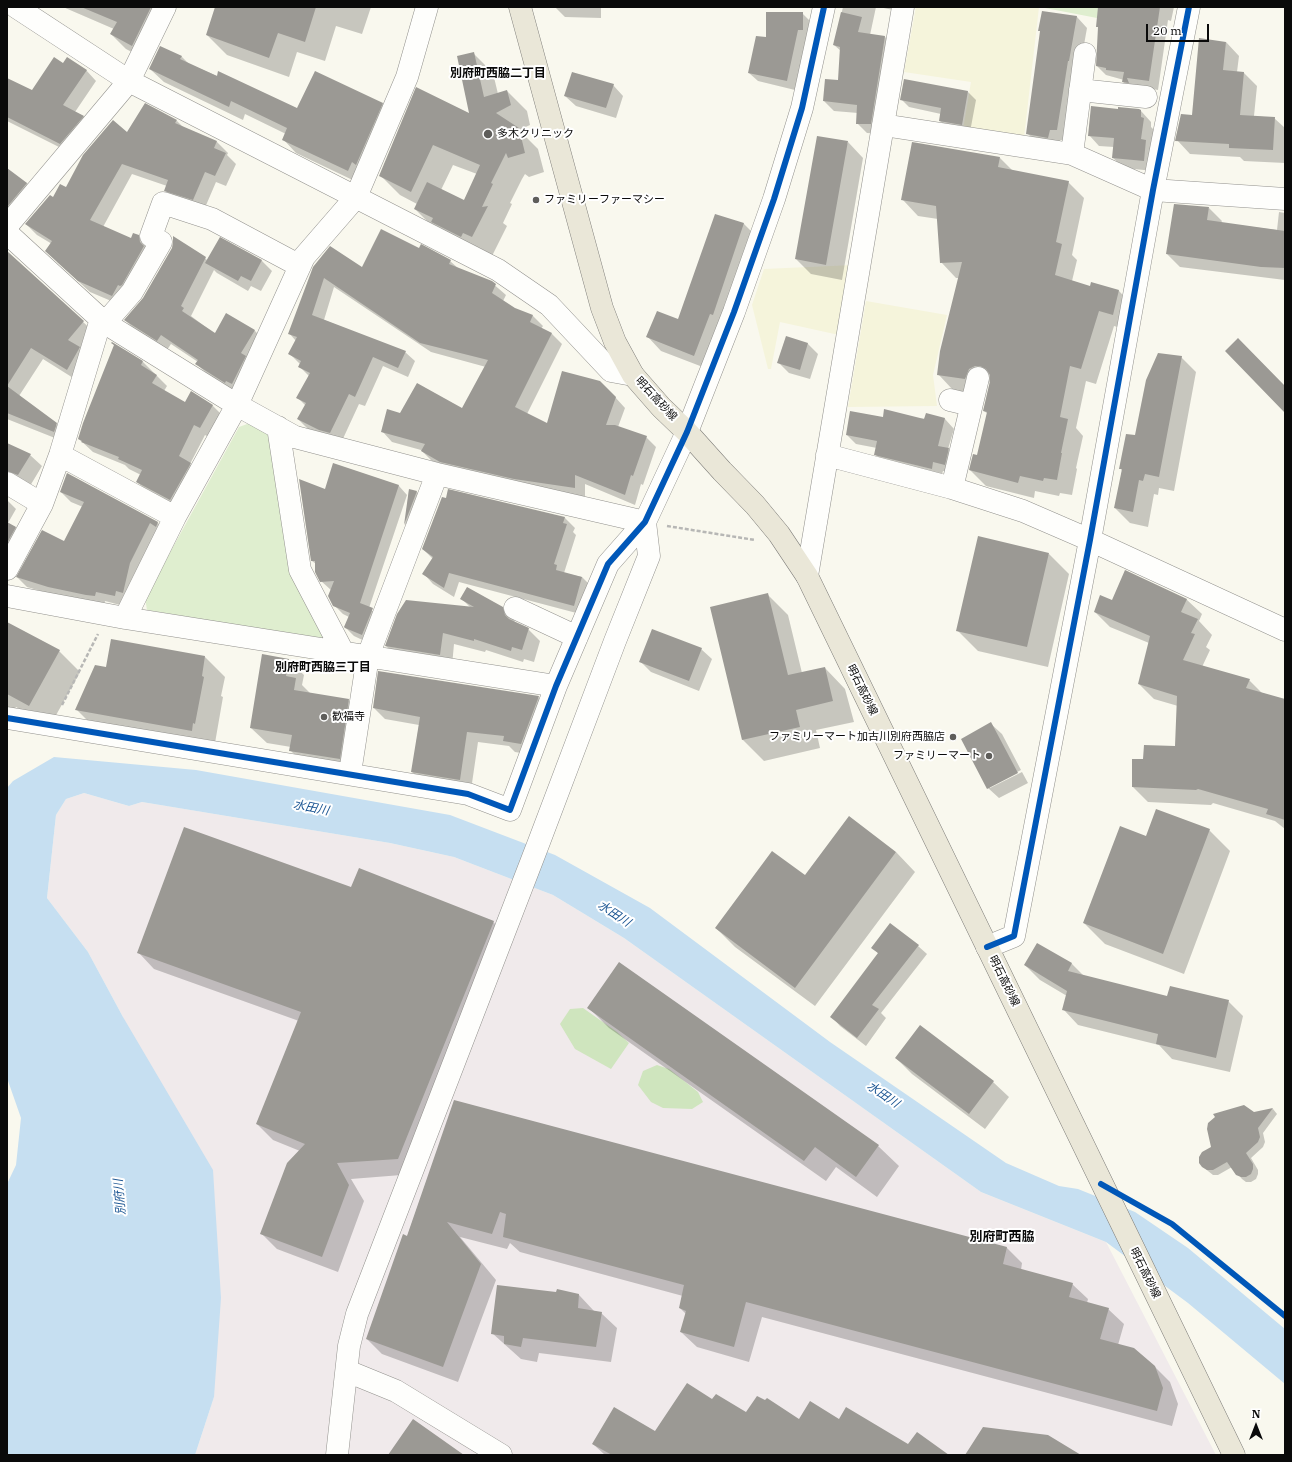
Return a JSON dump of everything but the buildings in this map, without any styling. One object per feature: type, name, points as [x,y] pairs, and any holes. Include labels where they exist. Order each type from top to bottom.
[{"type":"main road","name":"明石高砂線","points":[[520,7],[602,308],[615,342],[633,375],[755,505],[779,534],[807,576],[1234,1455]]},
{"type":"street","points":[[16,7],[129,81],[498,270],[549,305],[611,372],[633,375]]},
{"type":"street","points":[[7,226],[129,81],[165,7]]},
{"type":"street","points":[[117,616],[175,517],[237,405],[304,257],[356,197],[407,77],[427,7]]},
{"type":"street","points":[[7,718],[350,773],[468,794],[510,810],[556,686],[608,564],[645,522],[688,432],[734,312],[774,199],[802,108],[824,7]]},
{"type":"street","points":[[807,576],[903,7]]},
{"type":"street","points":[[987,947],[1014,936],[1090,540],[1153,190],[1189,7]]},
{"type":"street","points":[[1072,154],[1085,54]]},
{"type":"street","points":[[1080,90],[1146,97]]},
{"type":"street","points":[[883,125],[1072,154],[1153,190],[1285,199]]},
{"type":"street","points":[[7,569],[42,504],[60,455],[103,321],[132,292],[161,242],[151,236],[163,203],[212,219],[300,266]]},
{"type":"street","points":[[7,233],[103,321],[237,405],[295,437],[437,474],[645,522]]},
{"type":"street","points":[[952,488],[978,378]]},
{"type":"street","points":[[950,400],[972,405]]},
{"type":"street","points":[[278,427],[300,570],[343,652]]},
{"type":"street","points":[[60,455],[175,517]]},
{"type":"street","points":[[827,455],[952,488],[1023,511],[1090,540],[1285,630]]},
{"type":"street","points":[[350,773],[368,656],[437,474]]},
{"type":"street","points":[[7,484],[42,504]]},
{"type":"street","points":[[337,1455],[349,1346],[357,1314],[539,842],[614,642],[649,556],[645,522]]},
{"type":"street","points":[[7,596],[117,616],[556,686]]},
{"type":"street","points":[[515,608],[577,637]]},
{"type":"street","points":[[347,1371],[396,1391],[501,1455]]},
{"type":"path","points":[[645,522],[761,541],[779,534]]},
{"type":"path","points":[[52,725],[117,616]]},
{"type":"shaded area","points":[[84,793],[129,806],[142,802],[390,843],[454,857],[553,895],[624,938],[981,1192],[1106,1242],[1216,1455],[195,1455],[214,1397],[123,1017],[88,952],[47,898],[56,815],[66,799]]},
{"type":"green space","points":[[916,7],[1039,7],[1024,138],[963,129],[971,82],[904,72]]},
{"type":"green space","points":[[1040,7],[1099,7],[1097,18]]},
{"type":"green space","points":[[853,265],[839,335],[780,322],[771,369],[768,369],[752,305],[764,269]]},
{"type":"green space","points":[[866,301],[947,315],[933,375],[937,406],[848,407]]},
{"type":"green space","points":[[250,423],[276,438],[330,641],[147,610],[145,598],[239,427]]},
{"type":"green space","points":[[583,1008],[617,1032],[629,1043],[611,1069],[575,1049],[560,1024],[570,1009]]},
{"type":"green space","points":[[657,1065],[669,1069],[698,1092],[703,1102],[692,1109],[663,1108],[651,1102],[638,1085],[643,1071]]},
{"type":"water","points":[[54,757],[196,770],[450,815],[555,855],[650,908],[830,1042],[1006,1163],[1059,1186],[1078,1189],[1135,1212],[1188,1248],[1285,1329],[1285,1384],[1188,1303],[1106,1242],[981,1192],[624,938],[553,895],[454,857],[390,843],[142,802],[129,806],[84,793],[66,799],[56,815],[47,898],[88,952],[123,1017],[213,1170],[221,1298],[214,1397],[195,1455],[7,1455],[7,1184],[16,1165],[21,1118],[7,1078],[7,788],[13,781]]},
{"type":"cycle path","points":[[7,718],[468,794],[510,810],[556,686],[608,564],[645,522],[687,432],[734,312],[774,199],[802,108],[824,7]]},
{"type":"cycle path","points":[[987,947],[1014,936],[1090,540],[1153,190],[1189,7]]},
{"type":"cycle path","points":[[1101,1184],[1172,1224],[1285,1316]]},
{"type":"place","name":"多木クリニック","points":[[488,134]]},
{"type":"place","name":"ファミリーファーマシー","points":[[536,200]]},
{"type":"place","name":"歓福寺","points":[[324,717]]},
{"type":"place","name":"ファミリーマート加古川別府西脇店","points":[[953,737]]},
{"type":"place","name":"ファミリーマート","points":[[989,756]]},
{"type":"district","name":"別府町西脇二丁目","points":[[498,74]]},
{"type":"district","name":"別府町西脇三丁目","points":[[323,668]]},
{"type":"district","name":"別府町西脇","points":[[1002,1237]]},
{"type":"water label","name":"水田川","points":[[311,808]]},
{"type":"water label","name":"水田川","points":[[614,914]]},
{"type":"water label","name":"水田川","points":[[883,1095]]},
{"type":"water label","name":"別府川","points":[[120,1197]]}]
